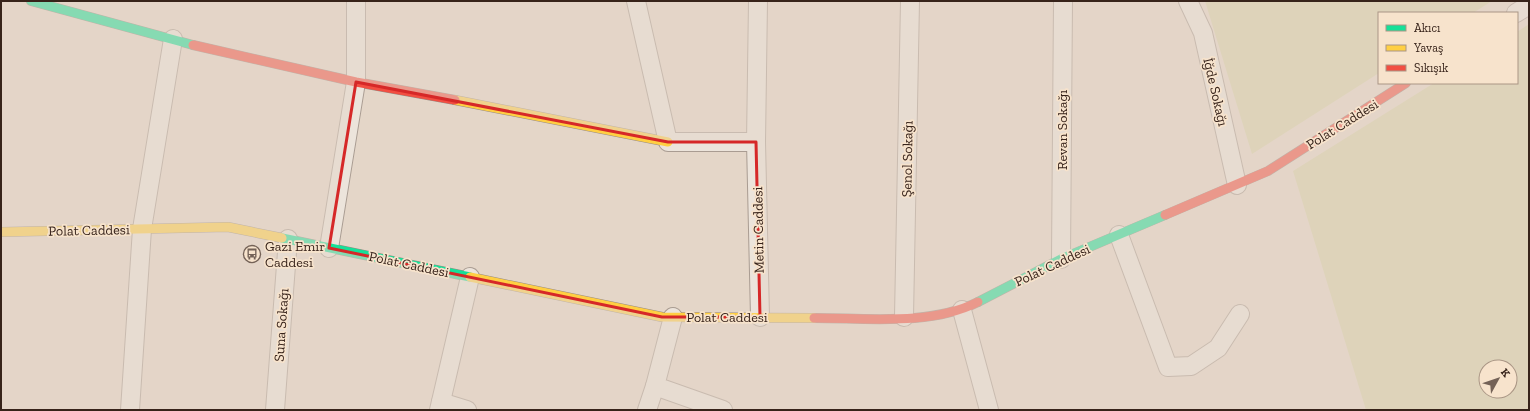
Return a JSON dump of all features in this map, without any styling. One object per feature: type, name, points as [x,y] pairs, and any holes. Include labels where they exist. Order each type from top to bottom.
[{"type":"street","points":[[31,1],[208,49],[356,82],[527,113],[668,142],[756,142]]},
{"type":"street","points":[[329,248],[356,82],[356,1]]},
{"type":"street","points":[[636,1],[668,142]]},
{"type":"street","name":"Metin Caddesi","points":[[758,1],[756,142],[760,317]]},
{"type":"street","name":"Şenol Sokağı","points":[[904,318],[910,1]]},
{"type":"street","name":"Revan Sokağı","points":[[1061,259],[1063,1]]},
{"type":"street","name":"İğde Sokağı","points":[[1188,1],[1203,33],[1237,185]]},
{"type":"street","points":[[1518,12],[1529,5]]},
{"type":"street","points":[[130,410],[142,229],[173,39]]},
{"type":"street","name":"Polat Caddesi","points":[[1,232],[228,226],[662,317],[924,318],[962,310],[1061,259],[1268,171],[1404,84]]},
{"type":"street","points":[[1119,235],[1168,367],[1191,366],[1218,348],[1240,314]]},
{"type":"street","name":"Suna Sokağı","points":[[275,410],[288,239]]},
{"type":"street","points":[[468,410],[440,406],[470,277]]},
{"type":"street","points":[[962,310],[989,410]]},
{"type":"street","points":[[647,410],[673,318]]},
{"type":"street","points":[[655,386],[723,410]]},
{"type":"highlighted area","points":[[356,82],[668,142],[756,142],[760,317],[662,317],[329,248]]},
{"type":"shaded area","points":[[1205,1],[1492,1],[1475,12],[1378,12],[1378,74],[1252,154]]},
{"type":"shaded area","points":[[1529,24],[1529,410],[1366,410],[1293,171],[1432,84],[1518,84],[1518,31]]},
{"type":"traffic: fast","points":[[31,1],[193,45]]},
{"type":"traffic: fast","points":[[978,302],[1061,259],[1165,215]]},
{"type":"traffic: fast","points":[[282,238],[470,277]]},
{"type":"traffic: slow","points":[[455,100],[668,142]]},
{"type":"traffic: slow","points":[[1,232],[228,227],[282,238]]},
{"type":"traffic: slow","points":[[470,277],[662,317],[814,318]]},
{"type":"traffic: jam","points":[[193,45],[356,82],[455,100]]},
{"type":"traffic: jam","points":[[1165,215],[1268,171],[1404,84]]},
{"type":"traffic: jam","points":[[814,318],[919,318],[959,310],[978,302]]},
{"type":"place","name":"Gazi Emir Caddesi","points":[[252,254]]}]
